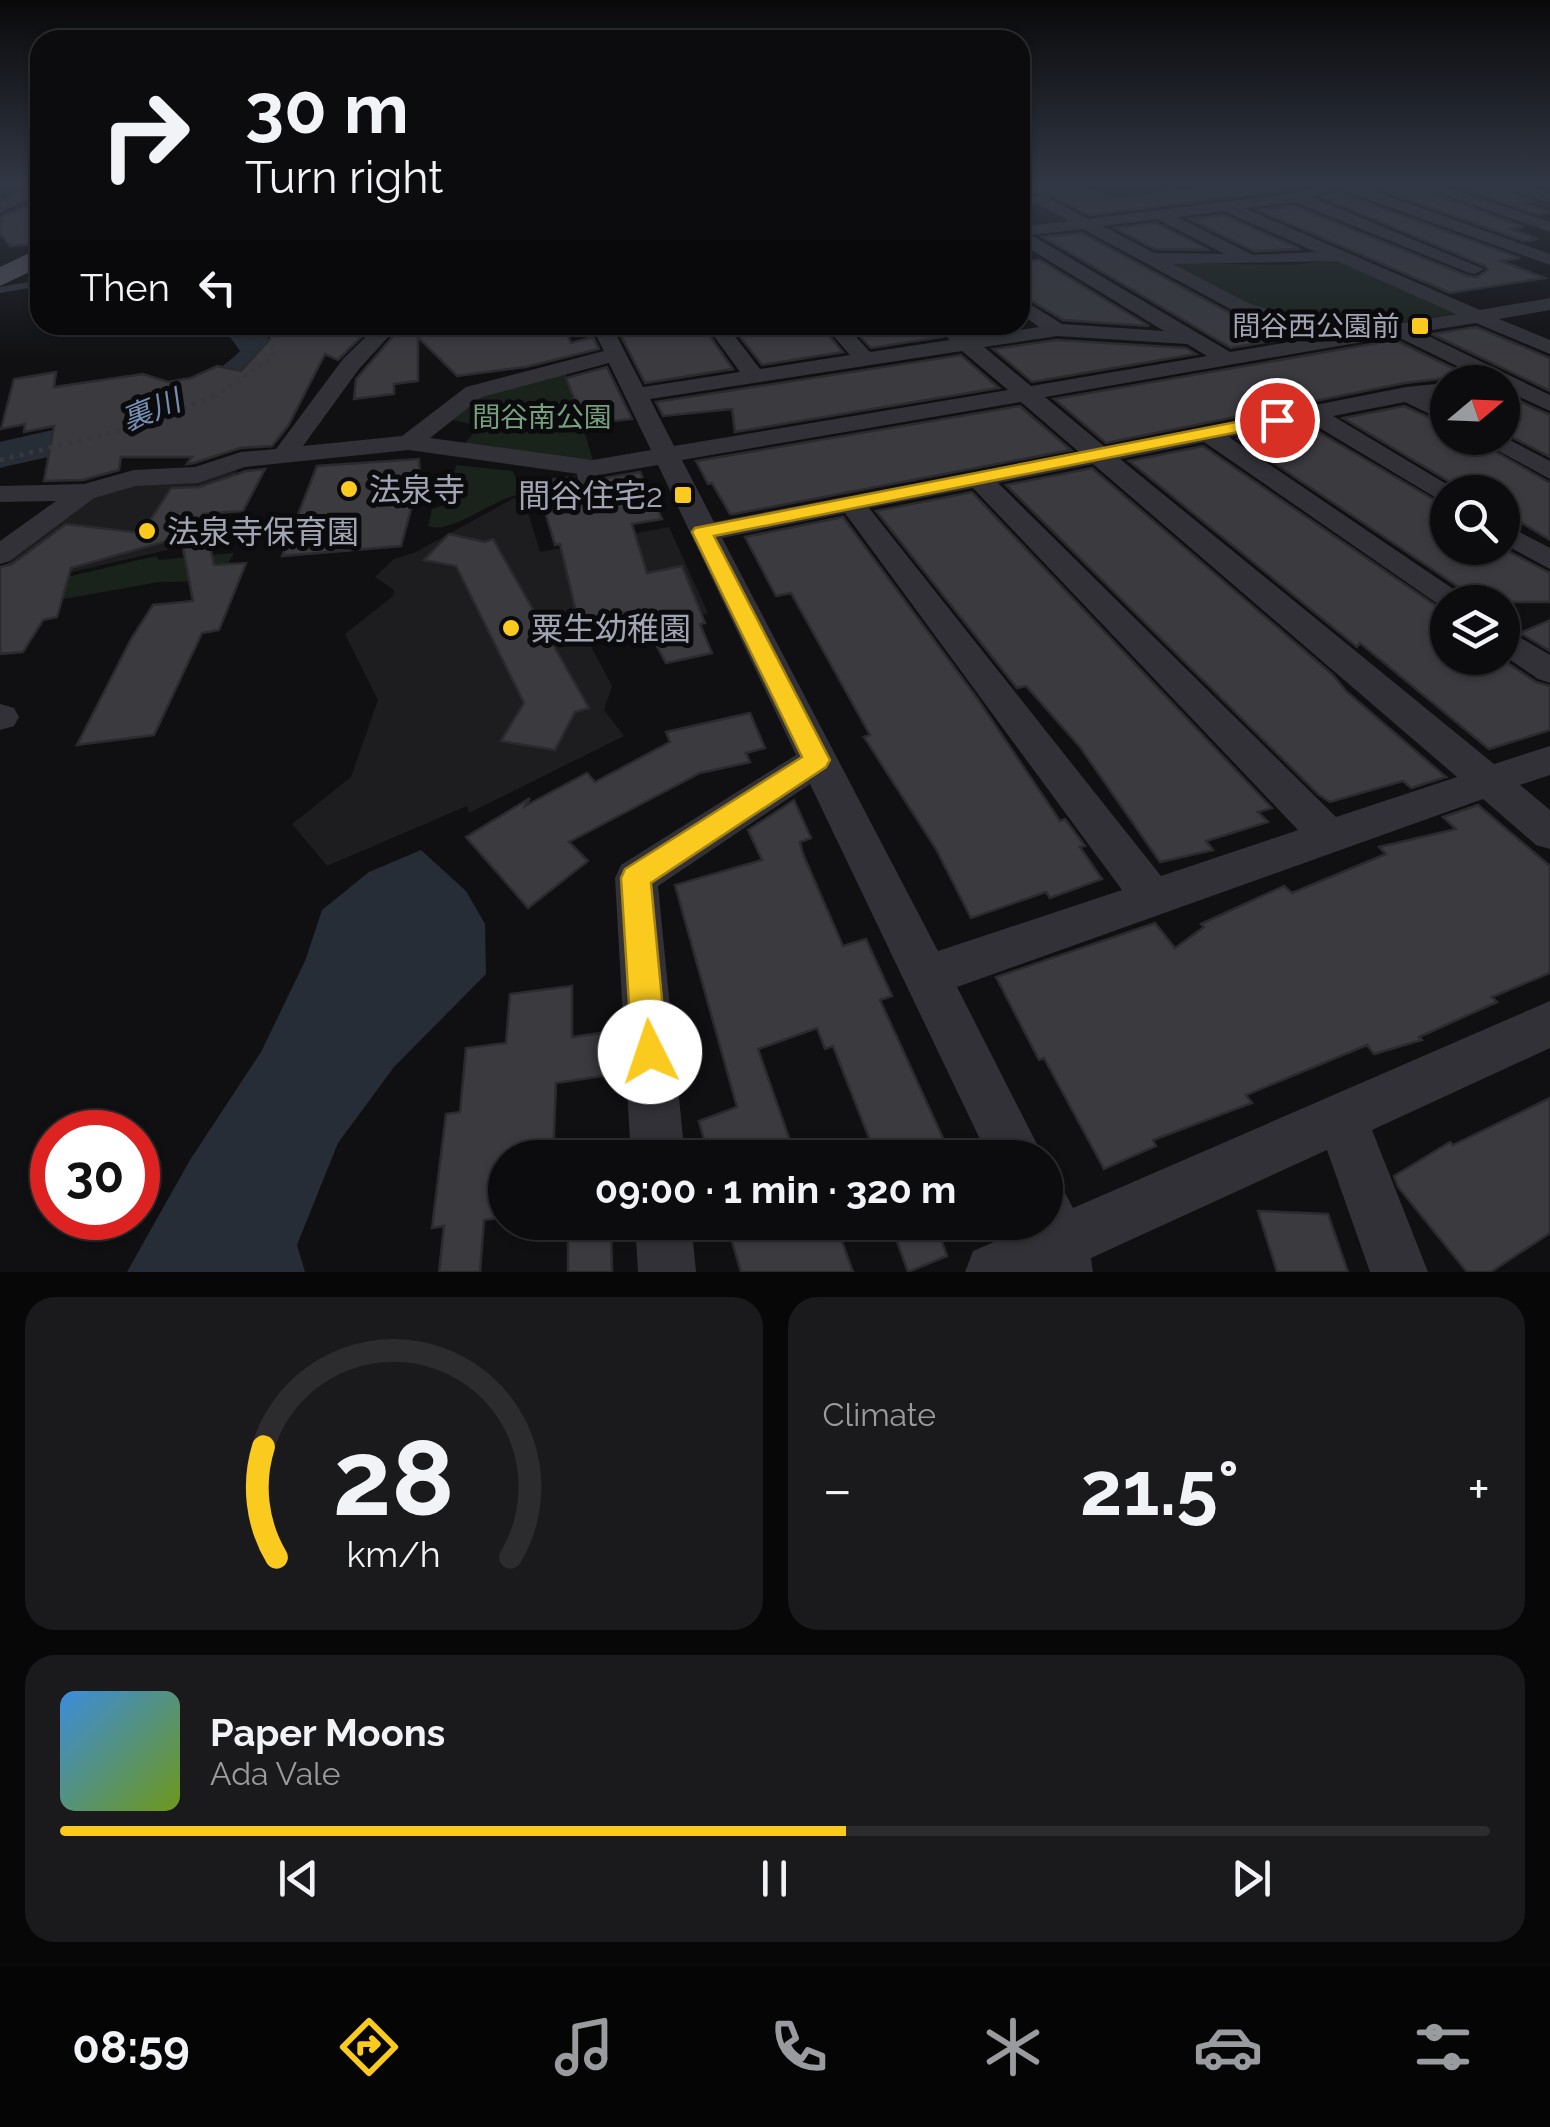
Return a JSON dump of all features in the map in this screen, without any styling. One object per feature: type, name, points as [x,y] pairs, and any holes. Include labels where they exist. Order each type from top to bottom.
[{"type":"main road","points":[[0,278],[30,262]]},
{"type":"street","points":[[1034,242],[1228,360]]},
{"type":"street","points":[[1119,242],[1241,307],[1285,320],[1330,342]]},
{"type":"street","points":[[1215,242],[1250,260]]},
{"type":"street","points":[[1309,242],[1550,348]]},
{"type":"street","points":[[1425,242],[1492,266]]},
{"type":"street","points":[[1504,242],[1548,258]]},
{"type":"street","points":[[1147,258],[1310,260],[1338,255]]},
{"type":"street","points":[[1397,281],[1548,258]]},
{"type":"street","points":[[0,494],[85,492],[134,478],[198,475],[241,460],[410,443],[593,468],[1550,304]]},
{"type":"street","points":[[1030,311],[1057,330]]},
{"type":"street","points":[[1400,330],[1470,365]]},
{"type":"street","points":[[1030,331],[1190,338]]},
{"type":"street","points":[[284,455],[351,364],[380,335]]},
{"type":"street","points":[[606,335],[1008,1140]]},
{"type":"street","points":[[723,335],[754,376]]},
{"type":"street","points":[[843,335],[865,360]]},
{"type":"street","points":[[634,394],[865,360],[952,335]]},
{"type":"street","points":[[956,335],[1550,834]]},
{"type":"street","points":[[410,443],[474,392],[615,355]]},
{"type":"street","points":[[702,532],[1430,389]]},
{"type":"street","points":[[1520,390],[1550,404]]},
{"type":"street","points":[[1406,394],[1430,407]]},
{"type":"street","points":[[1311,413],[1430,486]]},
{"type":"street","points":[[1208,433],[1430,587]]},
{"type":"street","points":[[1520,455],[1550,471]]},
{"type":"street","points":[[978,478],[1330,837]]},
{"type":"street","points":[[0,556],[85,492]]},
{"type":"street","points":[[851,503],[1153,898]]},
{"type":"street","points":[[1520,542],[1550,560]]},
{"type":"street","points":[[1520,650],[1550,671]]},
{"type":"street","points":[[657,1140],[636,878],[817,760]]},
{"type":"street","points":[[926,978],[1550,760]]},
{"type":"street","points":[[994,1272],[1550,1024]]},
{"type":"street","points":[[1341,1117],[1399,1272]]},
{"type":"street","points":[[664,1240],[667,1272]]},
{"type":"lane","points":[[0,290],[30,285]]},
{"type":"lane","points":[[581,466],[589,503]]},
{"type":"path","points":[[0,460],[123,431],[169,415],[256,373],[273,356],[270,335]]},
{"type":"shaded area","points":[[237,471],[203,535],[176,548],[55,576],[0,569],[98,494],[124,486]]},
{"type":"shaded area","points":[[514,498],[524,499],[540,552],[669,527],[708,613],[587,639],[612,686],[604,710],[624,736],[469,813],[467,806],[327,866],[292,824],[351,777],[378,700],[345,634],[393,596],[394,590],[375,577],[394,559],[414,553]]},
{"type":"shaded area","points":[[421,850],[466,891],[485,924],[486,974],[394,1067],[338,1143],[297,1245],[305,1272],[127,1272],[145,1240],[160,1240],[160,1213],[261,1052],[305,961],[322,910],[369,872]]},
{"type":"green space","points":[[1336,260],[1458,313],[1331,335],[1249,306],[1170,263],[1291,265]]},
{"type":"green space","name":"間谷南公園","points":[[566,374],[593,460],[464,444],[480,426],[453,420],[484,394]]},
{"type":"green space","points":[[456,465],[513,471],[522,494],[461,521],[428,526],[432,509],[448,504]]},
{"type":"green space","points":[[234,553],[218,581],[159,582],[53,601],[54,580],[156,556],[159,560]]},
{"type":"building","points":[[7,242],[30,242],[30,245],[10,246]]},
{"type":"building","points":[[1052,242],[1099,242],[1232,314],[1296,337],[1231,348]]},
{"type":"building","points":[[1142,242],[1194,242],[1209,250],[1155,249]]},
{"type":"building","points":[[1237,242],[1285,242],[1300,249],[1254,251]]},
{"type":"building","points":[[1333,242],[1384,242],[1468,276],[1477,277],[1488,270],[1429,242],[1477,242],[1520,258],[1501,261],[1545,278],[1450,293]]},
{"type":"building","points":[[1040,260],[1149,326],[1063,320],[1030,300],[1030,261]]},
{"type":"building","points":[[1476,327],[1550,358],[1550,391],[1520,377],[1520,365],[1496,365],[1432,334]]},
{"type":"building","points":[[274,335],[363,335],[338,360],[325,354],[288,426],[272,446],[240,448],[187,464],[192,457],[121,457],[119,470],[83,480],[44,481],[54,426],[24,432],[25,424],[1,429],[14,379],[56,372],[54,387],[143,374],[168,382],[191,378],[217,366],[241,371]]},
{"type":"building","points":[[394,335],[567,335],[571,343],[593,337],[599,349],[526,367],[457,376],[418,337],[418,381],[394,384],[394,394],[354,399],[356,379]]},
{"type":"building","points":[[621,335],[709,335],[733,369],[645,383]]},
{"type":"building","points":[[739,335],[829,335],[843,352],[762,365]]},
{"type":"building","points":[[859,335],[942,337],[871,348]]},
{"type":"building","points":[[1057,340],[1186,348],[1196,354],[1032,382],[993,349]]},
{"type":"building","points":[[1395,340],[1447,365],[1430,365],[1430,380],[1106,443],[1054,399]]},
{"type":"building","points":[[961,355],[999,388],[735,432],[732,409],[663,416],[656,402]]},
{"type":"building","points":[[607,367],[632,419],[584,424],[566,378]]},
{"type":"building","points":[[1520,401],[1550,415],[1550,457],[1520,441]]},
{"type":"building","points":[[1020,406],[1071,450],[734,514],[730,514],[712,483],[708,484],[696,461]]},
{"type":"building","points":[[1404,406],[1430,418],[1430,455],[1501,455],[1550,483],[1550,540],[1520,522],[1520,475],[1438,475],[1343,418]]},
{"type":"building","points":[[1307,425],[1430,497],[1430,565],[1520,565],[1520,557],[1550,573],[1550,602],[1520,602],[1520,585],[1456,585],[1238,439]]},
{"type":"building","points":[[1203,446],[1430,602],[1430,675],[1520,675],[1520,671],[1550,686],[1550,730],[1489,749],[1129,461]]},
{"type":"building","points":[[419,459],[420,476],[401,546],[282,556],[317,466]]},
{"type":"building","points":[[1092,468],[1446,777],[1411,788],[1403,781],[1330,802],[1319,795],[1006,485]]},
{"type":"building","points":[[265,469],[243,511],[203,514],[214,565],[246,563],[219,630],[202,633],[154,735],[77,745],[131,639],[153,605],[193,601],[181,537],[71,568],[57,617],[43,620],[23,652],[0,654],[0,567],[12,564],[66,524],[142,533],[171,488],[199,487],[246,471]]},
{"type":"building","points":[[640,472],[662,519],[632,524],[647,573],[682,566],[705,623],[700,624],[712,653],[666,663],[638,611],[578,620],[560,544],[555,545],[536,481],[574,477],[579,504],[591,510],[599,502],[594,480],[602,478],[607,484],[605,478]]},
{"type":"building","points":[[972,492],[1272,808],[1258,812],[1268,822],[1206,841],[1213,850],[1160,862],[1080,747],[1026,686],[1017,688],[876,511]]},
{"type":"building","points":[[843,517],[977,698],[1060,821],[1065,819],[1085,846],[1080,847],[1102,879],[1050,898],[1046,892],[971,918],[936,849],[864,737],[870,735],[791,593],[776,596],[745,537]]},
{"type":"building","points":[[449,534],[485,542],[493,539],[589,708],[575,712],[555,750],[501,741],[524,703],[456,566],[424,560]]},
{"type":"building","points":[[1550,620],[1550,651],[1520,633]]},
{"type":"building","points":[[750,713],[765,748],[746,753],[750,762],[700,773],[569,842],[588,861],[528,908],[466,837],[530,798],[525,806],[587,773],[595,782],[670,742],[666,732]]},
{"type":"building","points":[[794,800],[811,838],[800,842],[803,854],[843,946],[866,939],[892,996],[880,1000],[944,1140],[870,1140],[833,1046],[825,1049],[817,1028],[758,1049],[790,1140],[704,1140],[699,1121],[737,1107],[675,885],[762,860],[748,830]]},
{"type":"building","points":[[1478,805],[1550,866],[1550,973],[1492,997],[1497,1002],[1419,1037],[1422,1040],[1374,1054],[1367,1045],[1246,1095],[1252,1103],[1153,1140],[1156,1146],[1104,1169],[1044,1058],[1039,1060],[996,977],[1155,923],[1175,948],[1204,927],[1201,924],[1284,886],[1292,893],[1386,854],[1379,847],[1456,829],[1443,817]]},
{"type":"building","points":[[572,986],[572,1037],[609,1032],[610,1075],[556,1083],[554,1140],[488,1140],[488,1219],[484,1220],[480,1272],[439,1272],[444,1226],[432,1228],[446,1114],[460,1112],[466,1048],[506,1043],[510,994]]},
{"type":"building","points":[[1550,1098],[1550,1233],[1491,1272],[1467,1272],[1398,1187],[1394,1176],[1450,1142],[1453,1145]]},
{"type":"building","points":[[1258,1211],[1328,1214],[1348,1272],[1277,1272]]},
{"type":"building","points":[[568,1240],[611,1240],[612,1272],[568,1272]]},
{"type":"building","points":[[732,1240],[841,1240],[853,1272],[741,1272]]},
{"type":"building","points":[[896,1240],[941,1240],[947,1256],[908,1272]]},
{"type":"waterway","name":"裏川","points":[[0,455],[101,430],[212,390],[240,372],[260,352],[247,335]]},
{"type":"place","name":"間谷西公園前","points":[[1420,326]]},
{"type":"place","name":"法泉寺","points":[[349,489]]},
{"type":"place","name":"間谷住宅2","points":[[683,495]]},
{"type":"place","name":"法泉寺保育園","points":[[147,531]]},
{"type":"place","name":"粟生幼稚園","points":[[511,628]]},
{"type":"route","points":[[650,1052],[636,878],[817,760],[702,532],[1277,420]]}]
